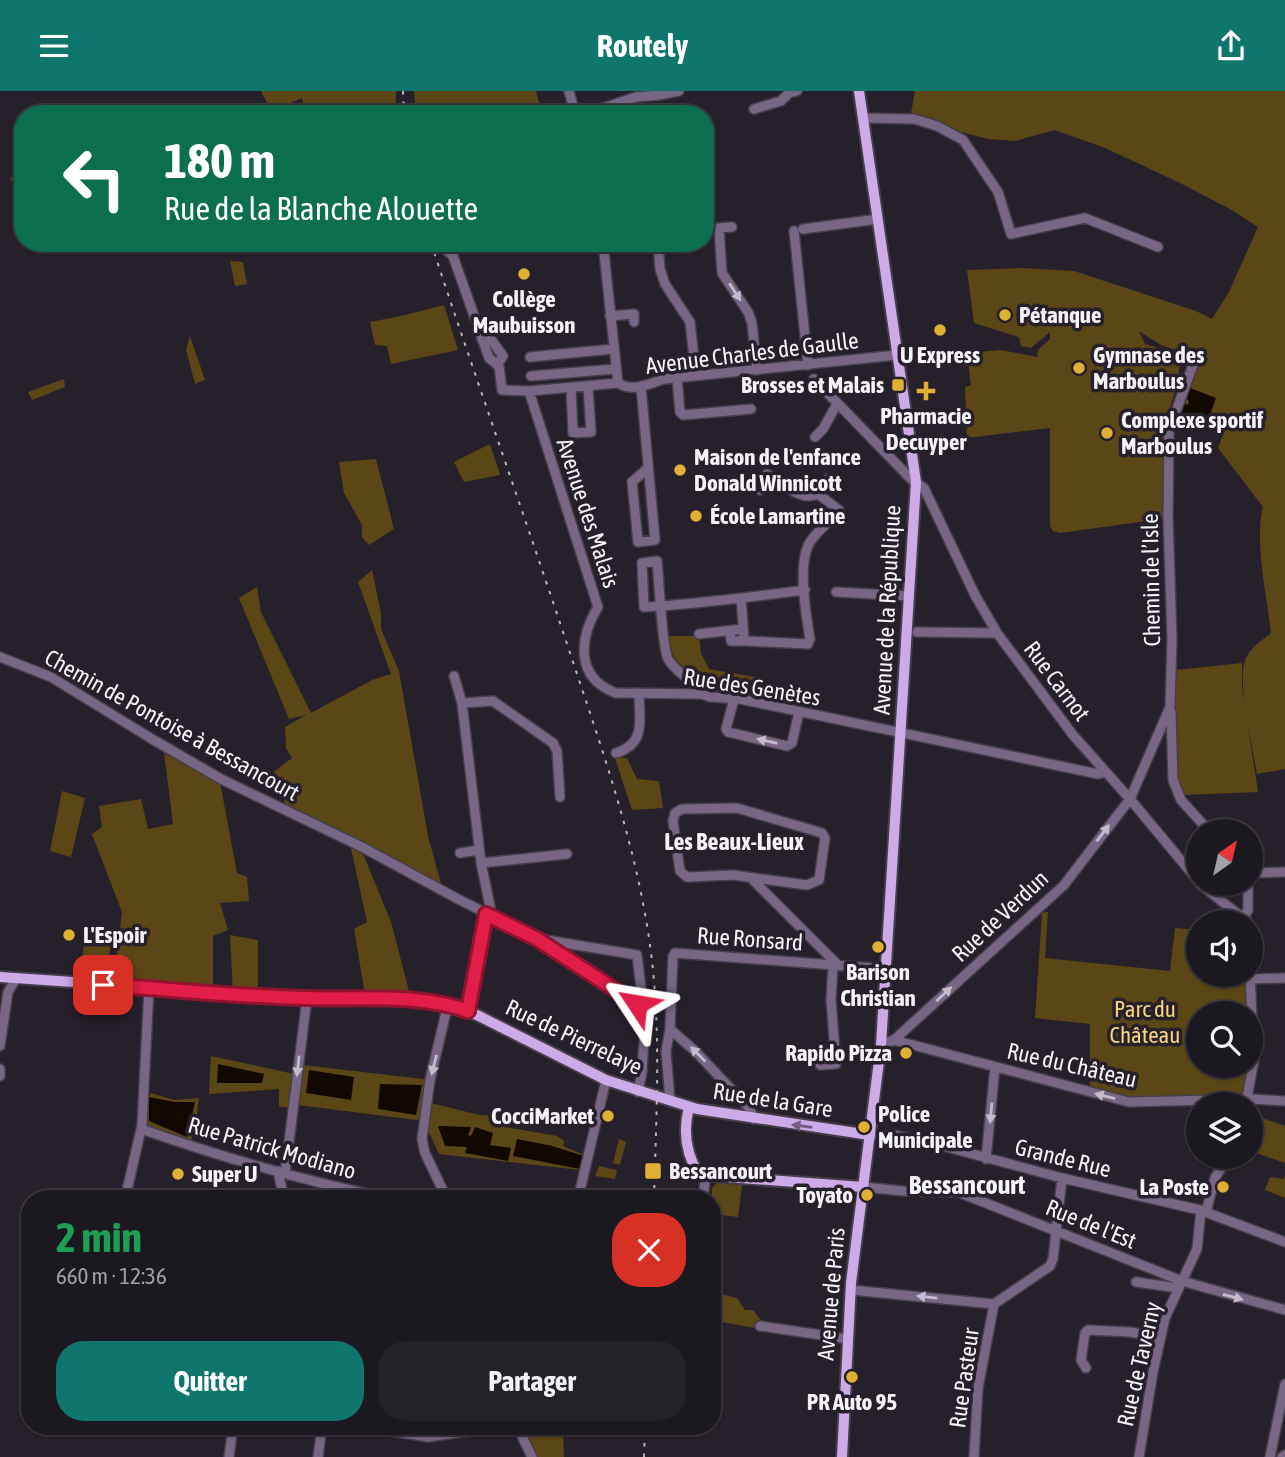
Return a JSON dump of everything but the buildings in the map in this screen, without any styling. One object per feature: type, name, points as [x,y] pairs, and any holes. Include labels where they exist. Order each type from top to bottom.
[{"type":"main road","name":"Avenue de la République","points":[[859,91],[897,355],[920,490],[909,596],[881,1045],[870,1135]]},
{"type":"main road","name":"Rue de Pierrelaye","points":[[1,977],[307,998],[411,999],[448,1004],[468,1011],[606,1080],[670,1100]]},
{"type":"main road","name":"Rue de la Gare","points":[[670,1100],[689,1107],[754,1119],[870,1135]]},
{"type":"main road","points":[[689,1107],[685,1139],[696,1172],[708,1177],[863,1187]]},
{"type":"main road","name":"Avenue de Paris","points":[[842,1457],[843,1338],[870,1135]]},
{"type":"street","points":[[612,105],[636,97],[679,91]]},
{"type":"street","points":[[754,109],[781,101],[789,93],[797,91]]},
{"type":"street","points":[[863,118],[914,119],[937,126],[967,144],[998,192],[1011,234],[1085,218],[1158,247]]},
{"type":"street","points":[[808,365],[799,230],[878,219]]},
{"type":"street","points":[[714,228],[732,227]]},
{"type":"street","points":[[719,228],[722,273],[748,312],[752,323],[757,370]]},
{"type":"street","points":[[449,252],[453,256]]},
{"type":"street","points":[[453,252],[482,340],[489,358],[497,365],[502,390],[528,391]]},
{"type":"street","points":[[604,252],[618,383]]},
{"type":"street","points":[[659,252],[664,284],[690,322],[696,376]]},
{"type":"street","points":[[610,316],[634,314],[634,322]]},
{"type":"street","points":[[530,357],[613,349]]},
{"type":"street","name":"Avenue Charles de Gaulle","points":[[528,391],[618,383],[626,388],[641,387],[665,379],[897,355]]},
{"type":"street","name":"Chemin de l’Isle","points":[[1130,799],[1170,707],[1172,639],[1168,518],[1169,430],[1196,357]]},
{"type":"street","points":[[531,376],[615,369]]},
{"type":"street","points":[[677,378],[680,412],[683,415],[751,409]]},
{"type":"street","points":[[814,379],[920,490]]},
{"type":"street","points":[[571,388],[573,433],[591,432],[588,387]]},
{"type":"street","points":[[641,387],[655,540],[638,542],[632,482],[648,468]]},
{"type":"street","name":"Avenue des Malais","points":[[528,391],[598,607],[587,625],[583,647],[591,673],[598,682]]},
{"type":"street","points":[[815,437],[823,429],[836,404]]},
{"type":"street","points":[[760,489],[767,474],[809,498],[818,494],[828,479]]},
{"type":"street","name":"Rue Carnot","points":[[920,490],[997,633],[1073,735],[1186,867]]},
{"type":"street","points":[[730,631],[731,641],[808,644],[810,639],[804,555],[816,534],[827,526],[839,510],[818,494]]},
{"type":"street","points":[[702,694],[670,662],[665,653],[662,606],[657,561],[642,563],[644,607],[662,606],[740,598],[805,590]]},
{"type":"street","points":[[836,592],[909,596]]},
{"type":"street","points":[[740,598],[747,641]]},
{"type":"street","points":[[699,634],[743,629]]},
{"type":"street","points":[[916,632],[997,633]]},
{"type":"street","name":"Chemin de Pontoise à Bessancourt","points":[[0,657],[51,677],[221,779],[362,847],[537,939]]},
{"type":"street","points":[[454,676],[462,703],[481,863],[490,906],[468,1011]]},
{"type":"street","name":"Rue des Genètes","points":[[598,682],[616,693],[702,694],[734,699],[1098,773],[1106,772]]},
{"type":"street","points":[[617,753],[632,746],[639,735],[639,693]]},
{"type":"street","points":[[734,699],[726,729],[728,732],[787,746],[792,743],[799,712]]},
{"type":"street","points":[[462,703],[493,701],[554,743],[560,797]]},
{"type":"street","points":[[1170,707],[1173,780],[1181,800],[1198,819]]},
{"type":"street","name":"Rue de Verdun","points":[[881,1045],[894,1040],[1064,885],[1130,799]]},
{"type":"street","points":[[751,878],[807,885],[818,880],[825,838],[822,832],[737,808],[682,809],[676,813],[673,824],[680,871],[683,874],[687,877],[733,875],[751,878],[836,965],[831,1000],[836,1064],[820,1065]]},
{"type":"street","points":[[460,853],[480,850]]},
{"type":"street","points":[[481,863],[567,854]]},
{"type":"street","points":[[1264,873],[1285,872]]},
{"type":"street","name":"Rue Carnot","points":[[1215,896],[1233,910]]},
{"type":"street","points":[[537,939],[637,955],[641,989],[637,1004]]},
{"type":"street","points":[[537,939],[637,1004],[642,1011],[645,1024],[638,1092]]},
{"type":"street","name":"Rue Ronsard","points":[[670,1100],[667,1051],[673,956],[676,953],[886,969]]},
{"type":"street","points":[[1,977],[8,992]]},
{"type":"street","points":[[1263,977],[1285,978]]},
{"type":"street","points":[[0,1046],[8,992],[16,979]]},
{"type":"street","points":[[1248,1092],[1254,1060],[1250,987]]},
{"type":"street","points":[[127,1190],[141,1129],[149,988]]},
{"type":"street","points":[[283,1190],[281,1173],[307,998]]},
{"type":"street","points":[[443,1190],[425,1153],[422,1139],[430,1080],[448,1004]]},
{"type":"street","points":[[670,1029],[695,1051],[750,1109],[754,1119]]},
{"type":"street","name":"Rue du Château","points":[[894,1040],[1129,1102],[1186,1102]]},
{"type":"street","points":[[986,1159],[995,1067]]},
{"type":"street","points":[[0,1069],[0,1076]]},
{"type":"street","points":[[580,1190],[606,1080]]},
{"type":"street","name":"Rue du Château","points":[[1263,1102],[1285,1101]]},
{"type":"street","name":"Rue Patrick Modiano","points":[[141,1129],[281,1173],[347,1190]]},
{"type":"street","name":"Grande Rue","points":[[870,1135],[893,1135],[1202,1212],[1285,1243]]},
{"type":"street","points":[[1202,1212],[1221,1169]]},
{"type":"street","points":[[704,1190],[708,1177]]},
{"type":"street","points":[[851,1290],[995,1304],[1050,1266],[1054,1259],[1062,1178]]},
{"type":"street","name":"Rue de l'Est","points":[[863,1187],[958,1192],[1180,1284]]},
{"type":"street","name":"Rue de Taverny","points":[[1139,1457],[1165,1318],[1197,1247],[1202,1212]]},
{"type":"street","points":[[1136,1282],[1180,1284],[1285,1310]]},
{"type":"street","name":"Rue Pasteur","points":[[974,1457],[978,1388],[995,1304]]},
{"type":"street","points":[[760,1326],[843,1338]]},
{"type":"street","points":[[1086,1368],[1081,1360],[1085,1333],[1088,1330],[1130,1332],[1160,1338]]},
{"type":"street","points":[[1270,1457],[1285,1384]]},
{"type":"street","points":[[229,1456],[232,1435]]},
{"type":"street","points":[[318,1457],[321,1435]]},
{"type":"street","points":[[415,1435],[442,1435]]},
{"type":"street","points":[[521,1435],[532,1457]]},
{"type":"green space","points":[[261,91],[396,91],[395,105],[304,105],[302,98],[285,105],[268,105]]},
{"type":"green space","points":[[414,91],[536,91],[540,105],[415,105]]},
{"type":"green space","points":[[915,91],[1285,91],[1285,769],[1257,774],[1244,699],[1245,660],[1253,648],[1271,633],[1262,569],[1260,537],[1263,507],[1218,448],[1223,435],[1175,412],[1196,357],[1161,345],[1139,331],[1145,344],[1191,358],[1179,368],[1177,387],[1168,415],[1164,451],[1165,513],[1161,519],[1060,533],[1053,531],[1050,526],[1050,428],[967,438],[965,387],[971,385],[967,353],[1001,350],[1037,357],[1038,350],[1050,339],[1050,332],[1031,348],[1021,346],[1019,337],[974,323],[967,270],[1022,268],[1074,271],[1196,311],[1212,319],[1229,292],[1258,227],[1178,182],[1105,148],[1055,130],[1015,141],[988,139],[910,119]]},
{"type":"green space","points":[[230,261],[243,262],[247,284],[235,286]]},
{"type":"green space","points":[[444,305],[458,350],[391,364],[387,346],[375,345],[370,322]]},
{"type":"green space","points":[[190,336],[205,380],[195,384],[186,350]]},
{"type":"green space","points":[[64,379],[65,387],[32,400],[28,392]]},
{"type":"green space","points":[[490,444],[500,475],[464,482],[454,462]]},
{"type":"green space","points":[[376,459],[394,529],[369,545],[362,537],[362,525],[344,493],[339,462]]},
{"type":"green space","points":[[372,570],[381,613],[381,629],[399,671],[428,836],[443,891],[359,844],[391,922],[411,999],[366,1000],[354,929],[367,922],[349,839],[287,808],[274,772],[292,758],[286,748],[285,727],[306,715],[289,719],[239,598],[257,587],[261,612],[311,713],[372,680],[391,674],[358,582]]},
{"type":"green space","points":[[668,636],[699,636],[701,653],[709,669],[755,677],[753,696],[710,693],[676,660]]},
{"type":"green space","points":[[1242,663],[1242,687],[1258,792],[1183,795],[1183,790],[1176,781],[1176,670]]},
{"type":"green space","points":[[166,745],[220,782],[237,873],[247,877],[249,901],[220,903],[228,930],[213,936],[213,992],[113,982],[122,912],[92,834],[102,827],[99,806],[141,799],[148,829],[173,824],[164,752]]},
{"type":"green space","points":[[614,755],[627,758],[637,779],[659,781],[663,808],[632,810]]},
{"type":"green space","points":[[62,791],[85,798],[71,857],[50,851]]},
{"type":"green space","name":"Parc du Château","points":[[1048,912],[1045,958],[1170,971],[1175,928],[1186,929],[1186,987],[1248,987],[1249,1001],[1186,1001],[1186,1078],[1250,1078],[1248,1092],[1186,1092],[1186,1101],[1129,1102],[1090,1092],[1090,1024],[1035,1018],[1042,913]]},
{"type":"green space","points":[[86,927],[112,932],[107,981],[80,978]]},
{"type":"green space","points":[[230,935],[258,940],[258,994],[233,994]]},
{"type":"green space","points":[[211,1056],[294,1074],[292,1107],[279,1107],[279,1089],[209,1094]]},
{"type":"green space","points":[[302,1065],[432,1080],[427,1102],[479,1115],[501,1116],[500,1126],[557,1136],[564,1141],[563,1146],[584,1155],[580,1170],[439,1154],[424,1121],[298,1105]]},
{"type":"green space","points":[[151,1093],[174,1100],[199,1098],[191,1141],[148,1128],[144,1115]]},
{"type":"green space","points":[[1263,1118],[1285,1126],[1285,1163],[1263,1155]]},
{"type":"green space","points":[[619,1139],[626,1142],[620,1165],[613,1163]]},
{"type":"green space","points":[[599,1166],[617,1170],[615,1179],[595,1176]]},
{"type":"green space","points":[[1285,1176],[1285,1198],[1265,1190],[1270,1177],[1283,1179]]},
{"type":"green space","points":[[716,1183],[742,1185],[738,1217],[721,1215],[721,1190],[712,1189]]},
{"type":"green space","points":[[721,1294],[737,1298],[745,1310],[753,1310],[760,1319],[760,1329],[721,1322]]},
{"type":"green space","points":[[525,1435],[563,1435],[564,1457],[536,1457]]},
{"type":"shaded area","points":[[1190,388],[1216,398],[1207,423],[1181,414],[1184,403],[1188,405],[1186,398]]},
{"type":"shaded area","points":[[218,1064],[264,1074],[262,1083],[217,1083]]},
{"type":"shaded area","points":[[309,1070],[354,1077],[351,1100],[306,1093]]},
{"type":"shaded area","points":[[380,1084],[422,1085],[416,1115],[378,1109]]},
{"type":"shaded area","points":[[149,1097],[175,1102],[195,1102],[187,1137],[149,1121]]},
{"type":"shaded area","points":[[438,1126],[471,1127],[468,1135],[471,1136],[475,1127],[493,1133],[490,1145],[511,1148],[508,1161],[465,1153],[467,1147],[445,1146]]},
{"type":"shaded area","points":[[517,1139],[584,1156],[580,1169],[513,1156]]},
{"type":"railway","points":[[403,91],[404,105]]},
{"type":"railway","points":[[434,252],[597,733],[639,884],[655,991],[657,1080],[654,1190]]},
{"type":"railway","points":[[644,1457],[645,1435]]},
{"type":"place","name":"Collège Maubuisson","points":[[524,274]]},
{"type":"place","name":"Pétanque","points":[[1005,315]]},
{"type":"place","name":"U Express","points":[[940,330]]},
{"type":"place","name":"Gymnase des Marboulus","points":[[1079,368]]},
{"type":"place","name":"Brosses et Malais","points":[[898,385]]},
{"type":"place","name":"Pharmacie Decuyper","points":[[926,391]]},
{"type":"place","name":"Complexe sportif Marboulus","points":[[1107,433]]},
{"type":"place","name":"Maison de l'enfance Donald Winnicott","points":[[680,470]]},
{"type":"place","name":"École Lamartine","points":[[696,516]]},
{"type":"place","name":"L'Espoir","points":[[69,935]]},
{"type":"place","name":"Barison Christian","points":[[878,947]]},
{"type":"place","name":"Rapido Pizza","points":[[906,1053]]},
{"type":"place","name":"CocciMarket","points":[[608,1116]]},
{"type":"place","name":"Police Municipale","points":[[864,1127]]},
{"type":"place","name":"Bessancourt","points":[[653,1171]]},
{"type":"place","name":"Super U","points":[[178,1174]]},
{"type":"place","name":"La Poste","points":[[1223,1187]]},
{"type":"place","name":"Toyato","points":[[867,1195]]},
{"type":"place","name":"PR Auto 95","points":[[852,1377]]},
{"type":"district","name":"Les Beaux-Lieux","points":[[734,841]]},
{"type":"district","name":"Bessancourt","points":[[967,1185]]},
{"type":"route","points":[[103,985],[307,998],[411,999],[448,1004],[468,1011],[486,914],[537,939],[637,1004]]}]
